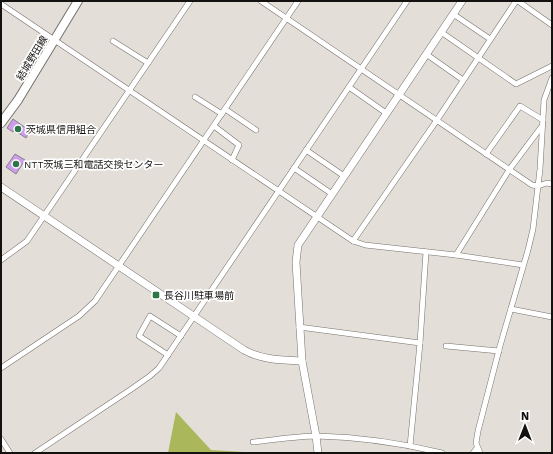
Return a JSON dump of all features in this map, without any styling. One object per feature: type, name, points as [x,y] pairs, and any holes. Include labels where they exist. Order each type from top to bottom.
[{"type":"main road","name":"結城野田線","points":[[1,123],[18,100],[78,1]]},
{"type":"street","points":[[1,260],[27,241],[190,1]]},
{"type":"street","points":[[261,1],[532,185],[538,186],[547,183],[552,184]]},
{"type":"street","points":[[1,368],[79,316],[95,302],[298,1]]},
{"type":"street","points":[[36,453],[150,376],[158,368],[407,1]]},
{"type":"street","points":[[318,453],[302,361],[296,279],[297,250],[301,239],[316,216],[462,1]]},
{"type":"street","points":[[353,241],[517,1],[552,25]]},
{"type":"street","points":[[1,4],[353,241],[365,245],[456,255],[523,265]]},
{"type":"street","points":[[453,14],[490,39]]},
{"type":"street","points":[[441,32],[516,84],[552,66]]},
{"type":"street","points":[[113,41],[148,63]]},
{"type":"street","points":[[426,54],[463,80]]},
{"type":"street","points":[[480,453],[476,443],[478,430],[532,229],[540,169],[544,100],[552,78]]},
{"type":"street","points":[[349,87],[386,113]]},
{"type":"street","points":[[195,96],[256,130]]},
{"type":"street","points":[[486,154],[520,106],[542,122]]},
{"type":"street","points":[[456,255],[542,122]]},
{"type":"street","points":[[214,126],[240,145],[232,160]]},
{"type":"street","points":[[306,150],[344,176]]},
{"type":"street","points":[[294,168],[332,194]]},
{"type":"street","points":[[1,187],[45,215],[234,344],[254,355],[278,360],[302,361]]},
{"type":"street","points":[[410,446],[420,343],[426,252]]},
{"type":"street","points":[[511,309],[552,317]]},
{"type":"street","points":[[168,355],[139,336],[150,316],[181,336]]},
{"type":"street","points":[[299,327],[420,343]]},
{"type":"street","points":[[446,346],[499,351]]},
{"type":"street","points":[[253,442],[316,436],[352,438],[410,446],[442,453]]},
{"type":"street","points":[[1,438],[10,453]]},
{"type":"street","points":[[474,453],[477,448]]},
{"type":"green space","points":[[176,412],[211,450],[261,453],[168,453]]},
{"type":"building","name":"茨城県信用組合","points":[[13,119],[30,131],[26,138],[14,130],[13,132],[7,128]]},
{"type":"building","name":"NTT茨城三和電話交換センター","points":[[15,154],[25,160],[16,174],[6,167]]},
{"type":"place","name":"茨城県信用組合","points":[[18,129]]},
{"type":"place","name":"NTT茨城三和電話交換センター","points":[[16,164]]},
{"type":"place","name":"長谷川駐車場前","points":[[156,295]]}]
